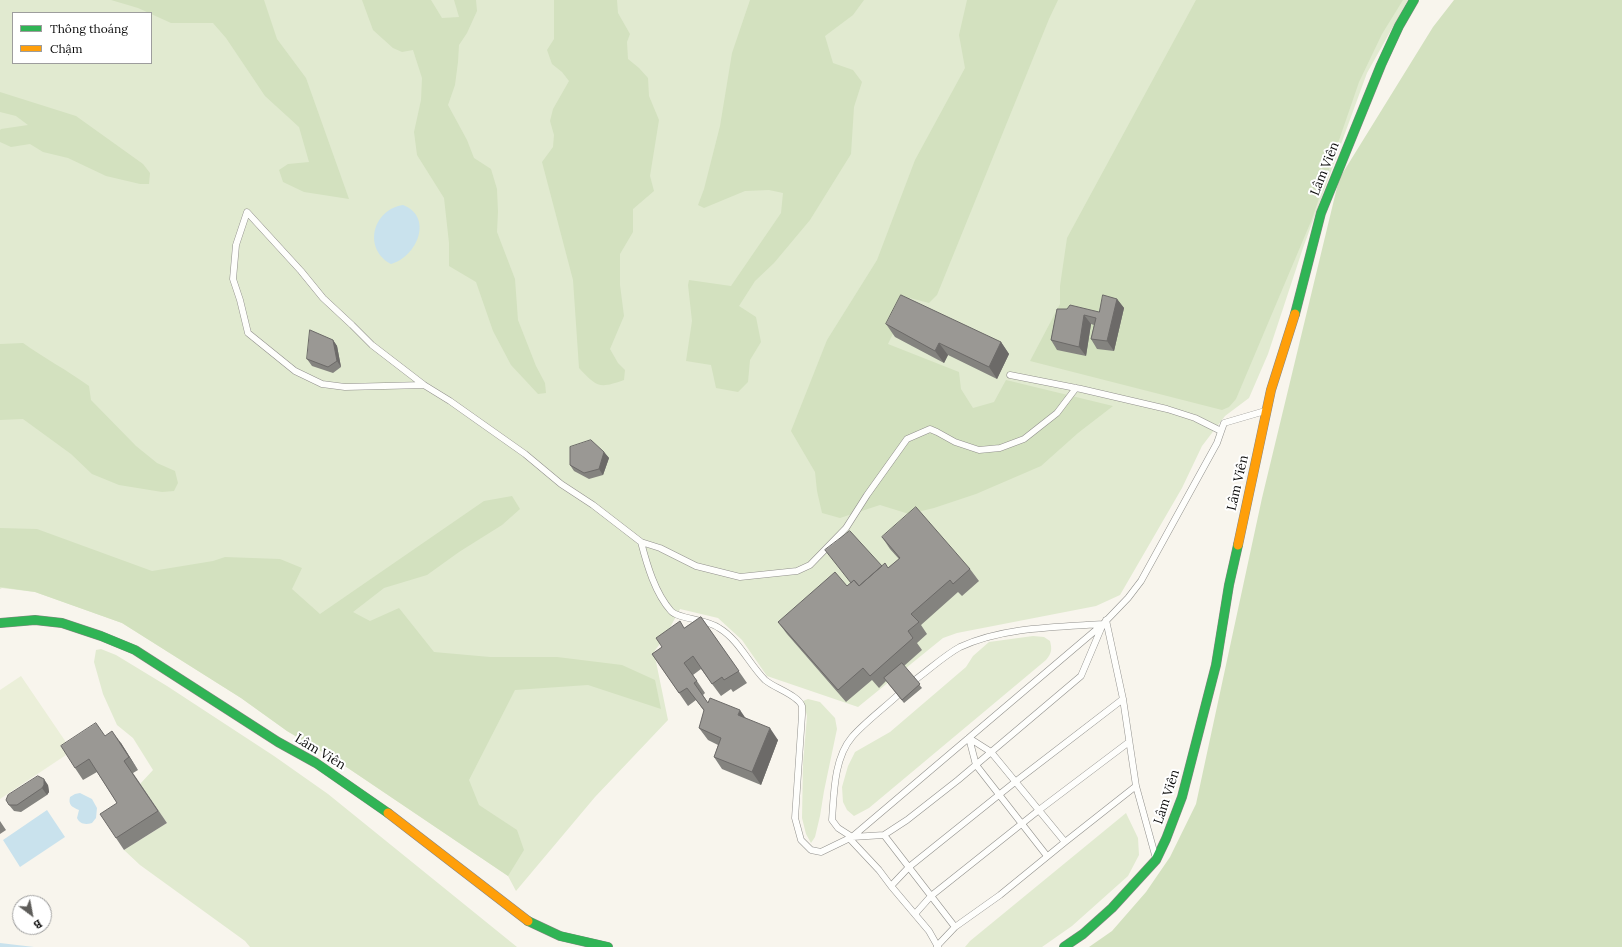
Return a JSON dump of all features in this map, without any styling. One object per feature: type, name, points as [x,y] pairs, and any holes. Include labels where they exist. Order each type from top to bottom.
[{"type":"street","name":"Lâm Viên","points":[[1064,947],[1083,934],[1112,908],[1156,860],[1166,839],[1182,797],[1216,665],[1229,585],[1271,390],[1298,304],[1321,213],[1381,65],[1399,26],[1414,0]]},
{"type":"street","name":"Lâm Viên","points":[[0,623],[42,620],[60,623],[135,650],[278,742],[316,763],[349,785],[409,829],[528,921],[560,936],[608,947]]},
{"type":"lane","points":[[424,385],[345,387],[322,384],[295,371],[248,333],[233,279],[236,245],[247,212],[301,271],[323,298],[372,345],[424,385],[525,454],[561,484],[593,505],[641,542],[660,548],[696,566],[740,577],[797,571],[810,565],[846,528],[867,495],[907,439],[930,429],[955,442],[979,450],[1000,448],[1024,439],[1057,413],[1076,388]]},
{"type":"lane","points":[[1010,375],[1076,388],[1167,409],[1195,418],[1221,431]]},
{"type":"lane","points":[[641,542],[657,588],[672,613],[680,617],[698,619],[719,627],[739,647],[766,681],[798,700],[802,706],[795,818],[801,840],[811,850],[821,852],[851,838],[970,738],[1104,622],[1128,598],[1141,581],[1217,443],[1224,423],[1267,410]]},
{"type":"lane","points":[[851,838],[884,835],[907,820],[976,765],[1081,676],[1104,622]]},
{"type":"lane","points":[[915,680],[959,648],[990,636],[1045,627],[1104,622]]},
{"type":"lane","points":[[1104,622],[1123,699],[1136,786],[1156,860]]},
{"type":"lane","points":[[898,695],[852,737],[844,750],[839,767],[834,796],[832,820],[838,828],[851,838],[879,870],[929,931],[937,946],[955,927],[1000,895],[1136,786]]},
{"type":"lane","points":[[891,886],[909,867],[1015,782],[1123,699]]},
{"type":"lane","points":[[970,738],[991,752],[1065,842]]},
{"type":"lane","points":[[970,738],[976,765],[1021,825],[1047,856]]},
{"type":"lane","points":[[915,914],[932,896],[1039,810],[1129,742]]},
{"type":"lane","points":[[884,835],[955,927]]},
{"type":"green space","points":[[0,0],[1408,0],[1367,73],[1303,248],[1268,354],[1249,398],[1225,416],[1202,446],[1182,488],[1120,595],[1096,606],[957,633],[943,638],[858,707],[767,676],[742,640],[718,618],[680,609],[666,635],[654,652],[668,720],[595,797],[516,891],[508,876],[339,762],[287,731],[241,698],[122,623],[35,592],[0,589]]},
{"type":"green space","points":[[111,0],[264,0],[277,39],[306,78],[349,199],[304,192],[283,182],[279,170],[288,164],[309,162],[299,127],[265,96],[226,38],[213,23],[171,23],[152,14],[152,12],[147,12]]},
{"type":"green space","points":[[362,0],[431,0],[442,18],[459,17],[454,0],[476,0],[477,11],[467,33],[459,45],[455,85],[448,105],[467,140],[474,158],[491,169],[497,189],[497,232],[515,279],[518,320],[536,366],[545,383],[546,393],[538,394],[511,365],[493,331],[476,282],[449,266],[449,243],[444,198],[417,155],[414,132],[421,100],[422,78],[413,50],[402,52],[393,48],[373,30]]},
{"type":"green space","points":[[554,0],[617,0],[618,13],[630,34],[627,42],[628,59],[648,78],[649,96],[659,120],[650,176],[654,191],[633,209],[633,232],[620,254],[620,285],[624,316],[610,349],[618,363],[625,370],[624,380],[609,385],[595,383],[579,368],[573,280],[542,162],[553,147],[554,135],[550,121],[553,109],[569,81],[562,72],[552,64],[547,50],[554,39]]},
{"type":"green space","points":[[750,0],[864,0],[853,15],[825,36],[833,63],[853,70],[862,82],[854,107],[851,154],[810,220],[774,263],[755,281],[739,306],[756,317],[761,342],[750,360],[748,382],[738,392],[716,388],[711,365],[686,361],[692,321],[688,285],[689,280],[731,286],[781,213],[783,193],[769,190],[745,191],[704,208],[698,205],[704,189],[720,126],[732,53]]},
{"type":"green space","points":[[967,0],[1058,0],[937,295],[929,303],[910,298],[888,344],[959,372],[961,389],[973,408],[994,402],[1006,380],[1113,406],[1078,433],[1041,466],[976,494],[934,508],[909,514],[880,505],[840,518],[822,513],[817,491],[815,472],[791,431],[827,340],[877,260],[915,160],[965,68],[959,35]]},
{"type":"green space","points":[[1196,0],[1403,0],[1382,34],[1359,82],[1312,219],[1236,399],[1229,407],[1222,410],[1030,361],[1060,304],[1060,286],[1067,238]]},
{"type":"green space","points":[[1454,0],[1622,0],[1622,947],[1089,947],[1112,931],[1146,892],[1170,857],[1196,804],[1262,498],[1339,179],[1433,27]]},
{"type":"green space","points":[[0,92],[76,116],[143,164],[150,173],[149,184],[140,184],[106,176],[68,158],[43,152],[30,144],[11,147],[0,142],[1,129],[28,125],[16,116],[0,112]]},
{"type":"green space","points":[[23,343],[89,386],[91,400],[136,446],[157,463],[175,471],[178,483],[174,491],[162,492],[119,485],[92,474],[71,454],[23,419],[0,420],[0,344]]},
{"type":"green space","points":[[512,496],[520,509],[502,525],[459,552],[427,575],[384,588],[353,612],[370,621],[399,608],[434,652],[490,657],[557,657],[622,665],[655,680],[661,709],[588,685],[515,690],[469,780],[479,805],[517,830],[524,850],[508,876],[339,762],[287,731],[241,698],[122,623],[35,592],[0,587],[0,528],[37,529],[152,571],[213,561],[225,557],[280,559],[302,568],[292,589],[320,614],[484,501]]},
{"type":"green space","points":[[1033,636],[1044,637],[1050,641],[1051,651],[1046,660],[869,808],[854,816],[847,810],[843,802],[842,787],[848,766],[855,752],[890,732],[966,667],[973,656],[989,642]]},
{"type":"green space","points":[[101,649],[116,655],[167,686],[274,756],[328,794],[517,947],[250,947],[245,941],[140,865],[124,850],[167,823],[140,784],[153,770],[133,738],[117,725],[103,694],[94,662],[96,650]]},
{"type":"green space","points":[[21,676],[72,751],[0,799],[0,690]]},
{"type":"green space","points":[[808,699],[820,702],[835,718],[837,729],[820,816],[815,837],[811,843],[806,834],[802,818],[803,764],[807,716],[803,701]]},
{"type":"green space","points":[[1126,813],[1138,838],[1139,855],[1128,876],[1072,926],[1042,947],[965,947],[970,941]]},
{"type":"water","points":[[403,205],[412,211],[418,218],[420,227],[414,245],[408,254],[391,264],[382,257],[377,249],[374,240],[375,231],[378,222],[384,214],[392,208]]},
{"type":"water","points":[[80,793],[92,799],[97,808],[96,818],[92,823],[81,823],[77,818],[79,810],[70,804],[70,797]]},
{"type":"water","points":[[47,810],[65,837],[20,867],[3,840]]},
{"type":"water","points":[[0,943],[34,947],[0,947]]},
{"type":"building","points":[[901,295],[1001,342],[989,367],[939,343],[935,351],[886,324]]},
{"type":"building","points":[[1103,295],[1117,299],[1107,341],[1091,339],[1096,318],[1084,315],[1079,347],[1051,340],[1057,309],[1067,309],[1070,305],[1099,312]]},
{"type":"building","points":[[310,330],[333,340],[337,361],[328,367],[307,359]]},
{"type":"building","points":[[591,440],[604,452],[599,469],[584,473],[570,465],[570,447]]},
{"type":"building","points":[[916,507],[970,569],[953,584],[950,580],[911,614],[919,622],[908,631],[913,638],[870,676],[863,668],[838,690],[778,622],[835,572],[847,586],[854,580],[859,586],[885,563],[888,568],[900,558],[882,537]]},
{"type":"building","points":[[850,531],[882,566],[859,586],[854,580],[851,583],[825,550]]},
{"type":"building","points":[[701,617],[739,671],[724,680],[722,677],[712,684],[693,656],[684,663],[697,681],[694,683],[708,703],[710,698],[740,710],[738,715],[770,728],[752,772],[714,757],[721,738],[699,728],[704,710],[687,688],[679,693],[652,654],[662,647],[656,638],[680,621],[684,628]]},
{"type":"building","points":[[902,663],[920,684],[902,700],[884,678]]},
{"type":"building","points":[[96,723],[105,736],[112,731],[129,757],[124,761],[158,811],[116,838],[100,814],[117,803],[89,759],[75,768],[61,746]]},
{"type":"building","points":[[38,776],[44,779],[44,785],[42,788],[17,805],[9,805],[6,800],[8,795]]},
{"type":"traffic: fast","points":[[1295,314],[1321,213],[1381,65],[1399,26],[1414,0]]},
{"type":"traffic: fast","points":[[1064,947],[1083,934],[1112,908],[1156,860],[1166,839],[1182,797],[1216,665],[1229,585],[1238,545]]},
{"type":"traffic: fast","points":[[0,623],[35,620],[62,623],[101,636],[135,650],[278,742],[316,763],[388,813]]},
{"type":"traffic: fast","points":[[528,921],[560,936],[608,947]]},
{"type":"traffic: slow","points":[[1238,545],[1271,390],[1295,314]]},
{"type":"traffic: slow","points":[[388,813],[528,921]]}]
